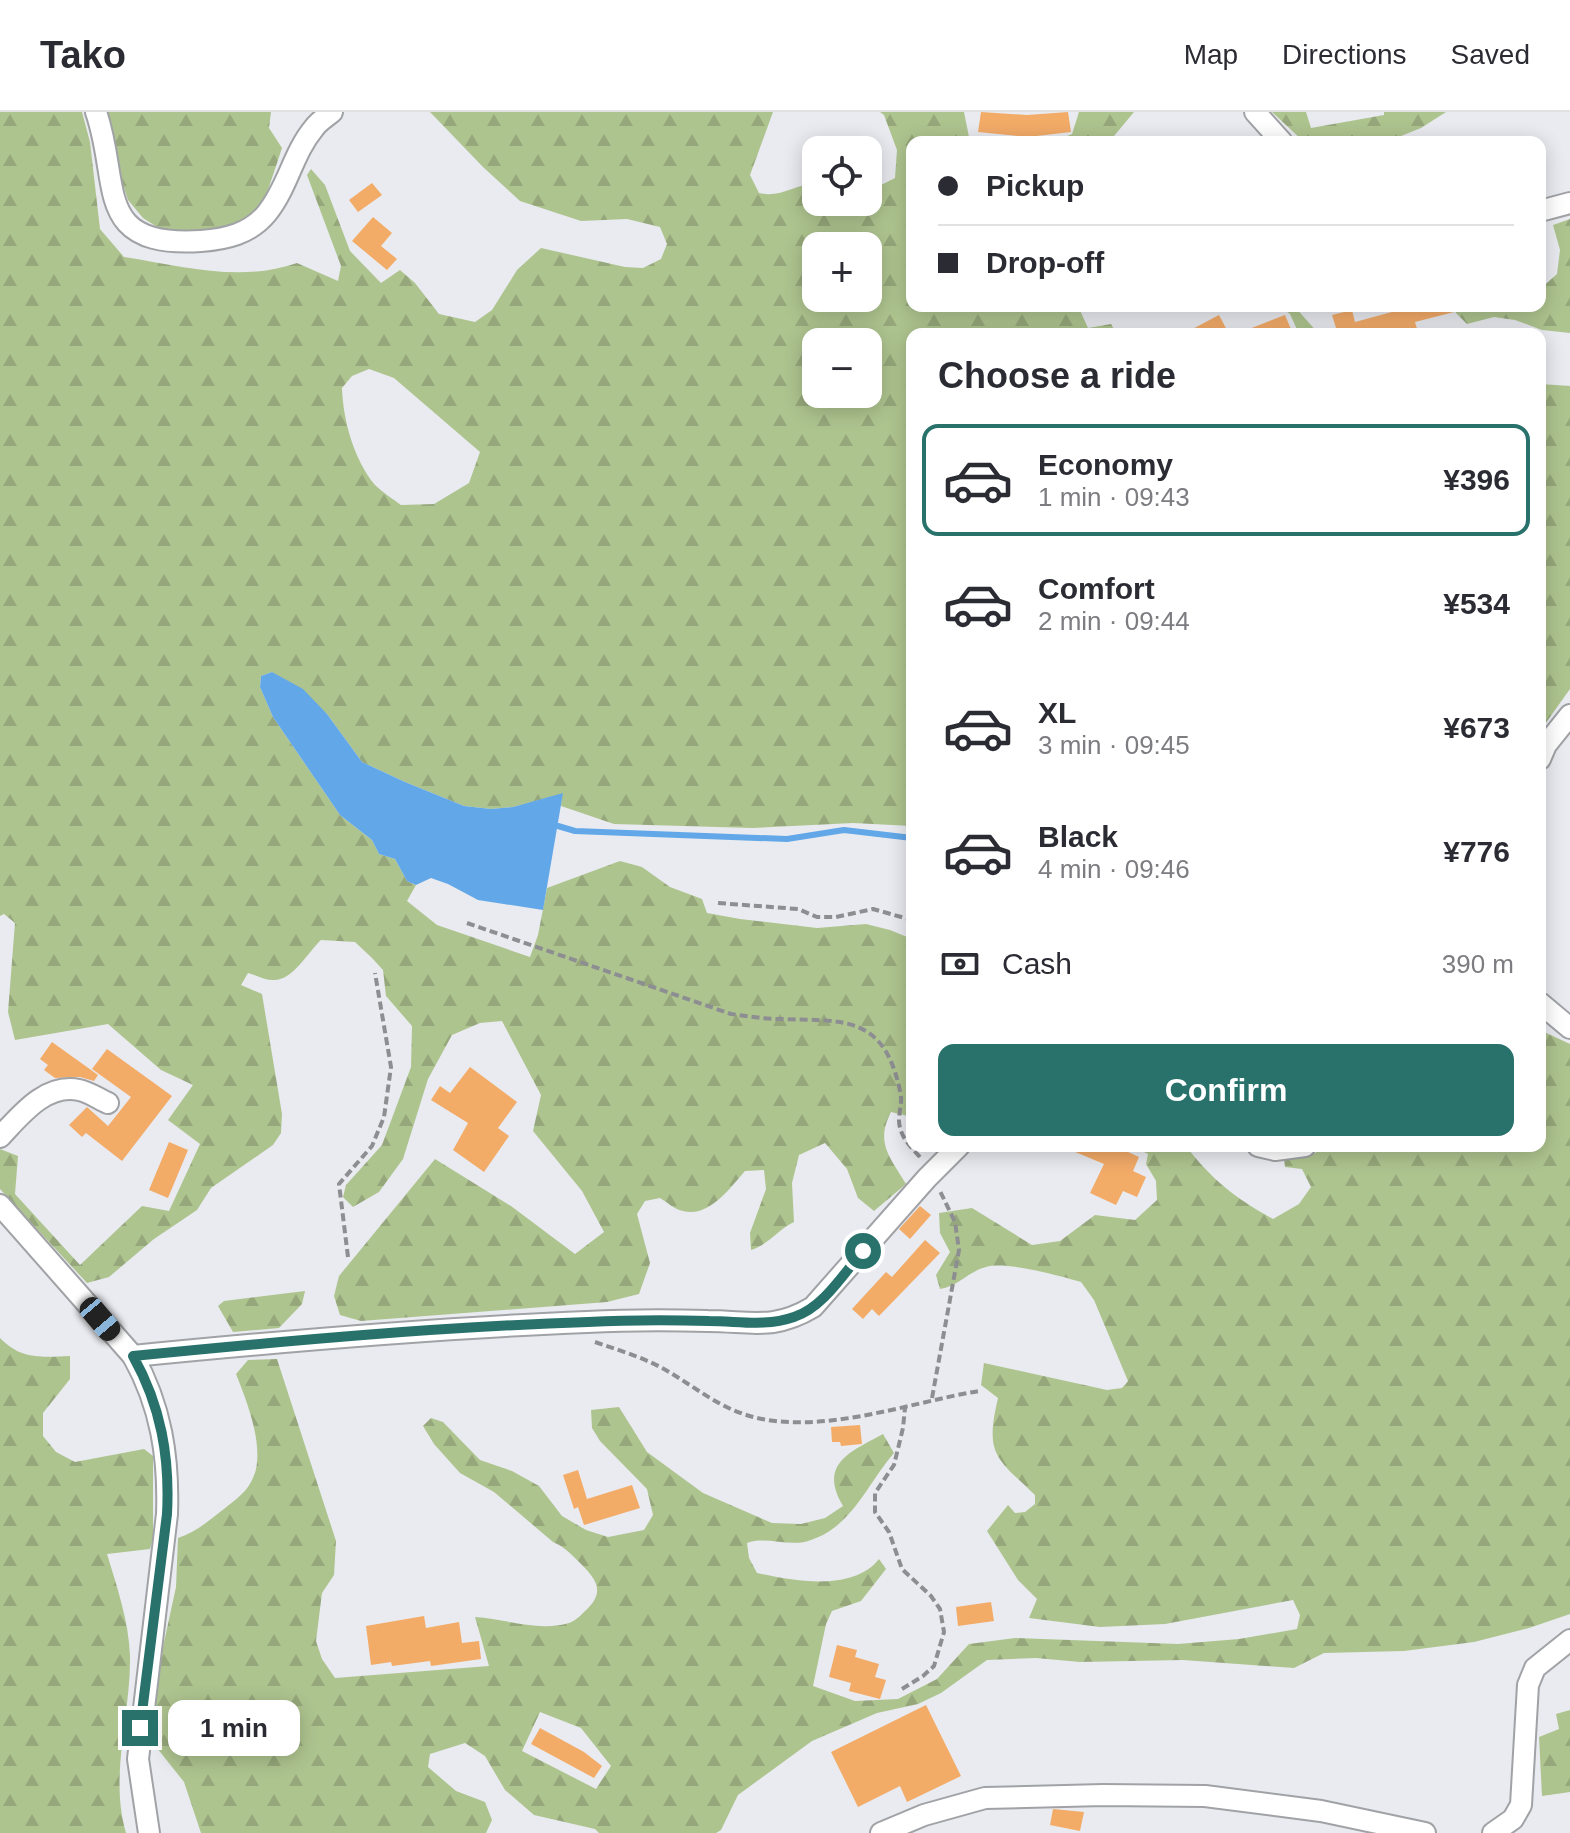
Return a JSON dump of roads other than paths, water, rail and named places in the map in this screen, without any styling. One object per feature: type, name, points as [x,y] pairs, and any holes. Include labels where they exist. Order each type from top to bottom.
[{"type":"street","points":[[96,112],[110,183],[122,216],[136,233],[155,240],[179,242],[231,237],[254,226],[284,188],[314,127],[332,112]]},
{"type":"street","points":[[1255,112],[1277,136]]},
{"type":"street","points":[[1546,209],[1570,203]]},
{"type":"street","points":[[1546,745],[1570,715]]},
{"type":"street","points":[[1546,1009],[1570,1028]]},
{"type":"street","points":[[0,1137],[38,1100],[60,1090],[79,1090],[108,1103]]},
{"type":"street","points":[[133,1356],[404,1332],[574,1322],[711,1321],[756,1325],[776,1322],[798,1316],[813,1307],[953,1152]]},
{"type":"street","points":[[0,1205],[133,1356],[146,1378],[157,1409],[165,1443],[167,1514],[138,1759],[149,1833]]},
{"type":"street","points":[[1493,1833],[1513,1819],[1521,1805],[1528,1685],[1535,1668],[1570,1640]]},
{"type":"street","points":[[881,1833],[924,1815],[985,1798],[1004,1796],[1205,1796],[1321,1811],[1358,1826],[1425,1833]]},
{"type":"water","points":[[272,672],[303,689],[327,714],[362,762],[405,782],[464,806],[491,809],[513,807],[563,793],[543,910],[478,900],[431,878],[416,885],[407,881],[395,859],[379,854],[372,840],[340,815],[273,717],[260,687],[261,676]]},
{"type":"waterway","points":[[558,826],[575,831],[787,839],[844,830],[906,837]]}]
